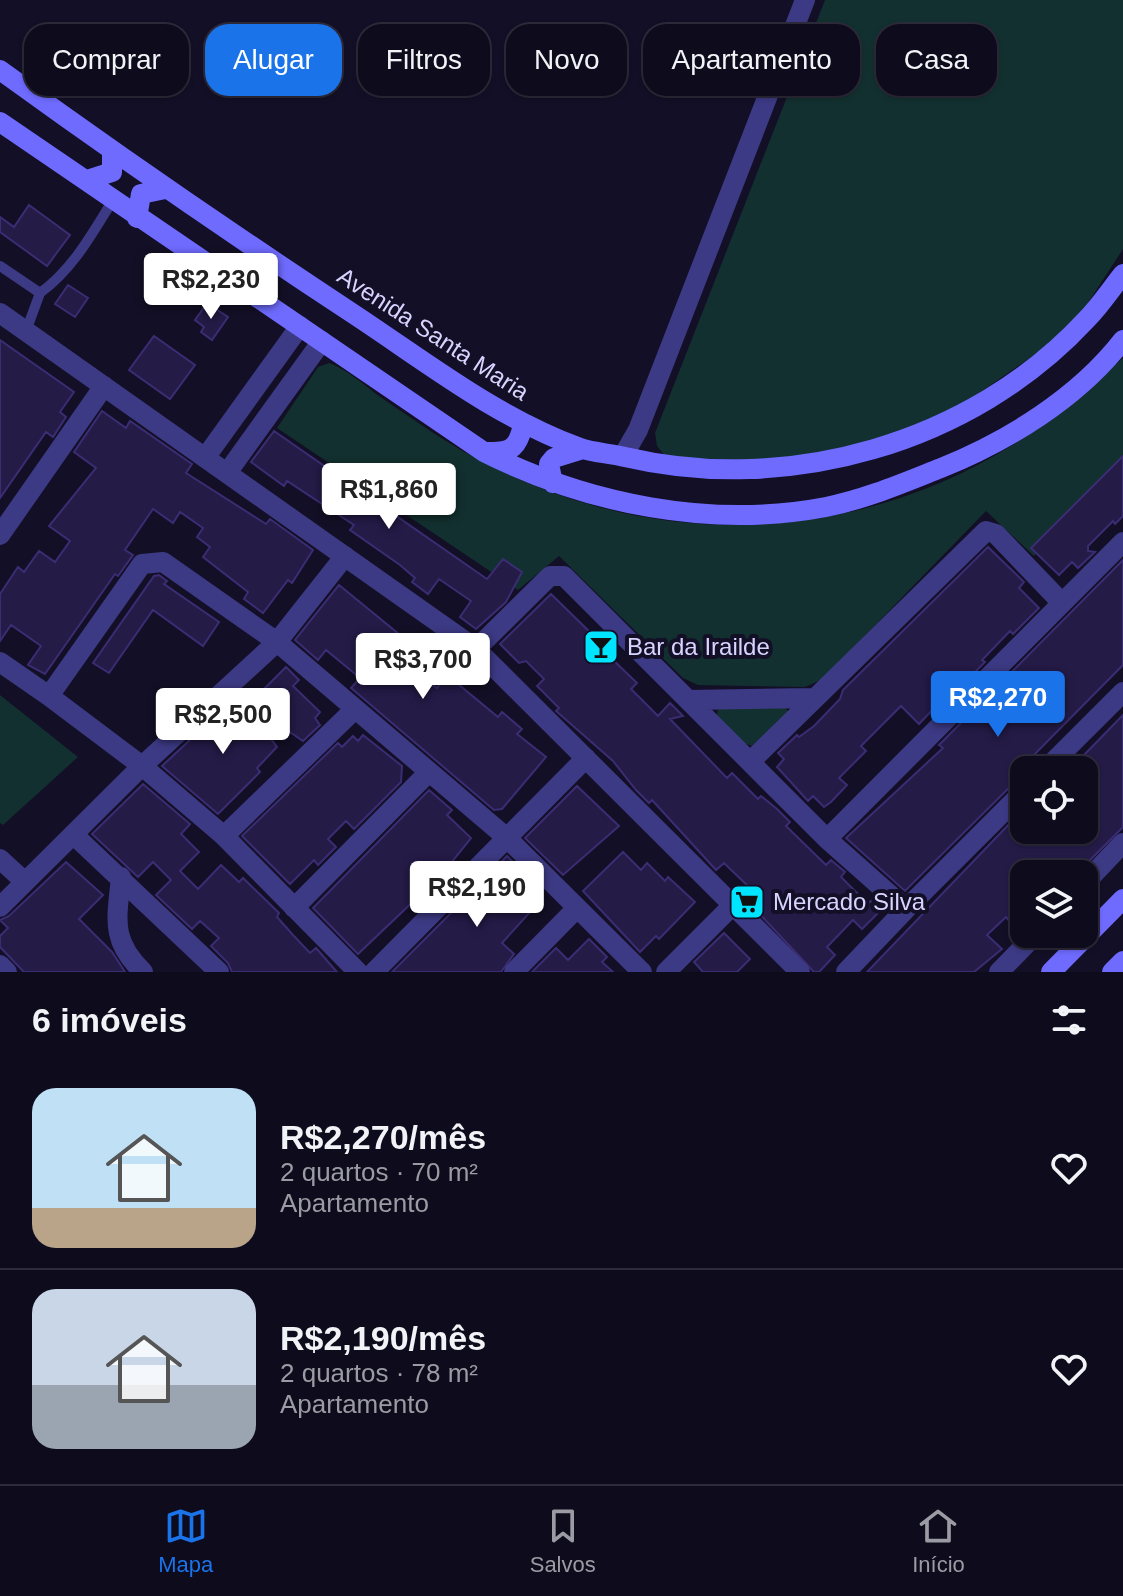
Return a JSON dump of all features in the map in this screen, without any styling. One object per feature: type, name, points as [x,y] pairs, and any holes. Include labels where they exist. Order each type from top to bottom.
[{"type":"main road","name":"Avenida Santa Maria","points":[[0,70],[165,189],[457,386],[523,425],[583,449],[650,463],[722,472],[775,469],[872,450],[964,412],[1007,386],[1086,320],[1123,274]]},
{"type":"main road","points":[[0,122],[484,452],[553,483],[641,506],[722,514],[775,514],[826,507],[879,493],[981,452],[1075,389],[1123,340]]},
{"type":"main road","points":[[87,180],[112,172],[112,152]]},
{"type":"main road","points":[[137,218],[141,194],[165,189]]},
{"type":"main road","points":[[484,452],[514,449],[519,444],[523,425]]},
{"type":"main road","points":[[553,483],[549,464],[554,458],[583,449]]},
{"type":"main road","points":[[1051,972],[1123,899]]},
{"type":"main road","points":[[1112,972],[1123,961]]},
{"type":"street","points":[[623,456],[638,430],[805,0]]},
{"type":"street","points":[[0,313],[476,649],[800,972]]},
{"type":"street","points":[[205,458],[300,326]]},
{"type":"street","points":[[227,473],[322,341]]},
{"type":"street","points":[[0,535],[104,386]]},
{"type":"street","points":[[750,762],[986,531],[996,534],[1062,603]]},
{"type":"street","points":[[827,839],[1123,542]]},
{"type":"street","points":[[0,907],[75,836],[142,766],[277,642],[345,556]]},
{"type":"street","points":[[49,696],[137,569],[153,561],[163,562],[277,642],[507,838],[642,972]]},
{"type":"street","points":[[476,649],[550,576],[560,574],[827,839],[906,909]]},
{"type":"street","points":[[0,662],[142,766],[224,836],[358,972]]},
{"type":"street","points":[[1059,756],[1123,692]]},
{"type":"street","points":[[688,700],[815,698]]},
{"type":"street","points":[[224,836],[355,709]]},
{"type":"street","points":[[374,972],[586,758]]},
{"type":"street","points":[[294,908],[429,772]]},
{"type":"street","points":[[846,972],[1010,805]]},
{"type":"street","points":[[75,836],[219,972]]},
{"type":"street","points":[[1098,869],[1123,843]]},
{"type":"street","points":[[0,859],[24,881]]},
{"type":"street","points":[[121,877],[120,945],[143,972]]},
{"type":"street","points":[[666,972],[733,905]]},
{"type":"street","points":[[514,972],[577,908]]},
{"type":"street","points":[[999,972],[1022,948]]},
{"type":"street","points":[[0,965],[7,972]]},
{"type":"lane","points":[[26,331],[40,293],[58,279],[81,251],[113,200]]},
{"type":"lane","points":[[0,266],[40,293]]},
{"type":"green space","points":[[825,0],[1123,0],[1123,249],[1082,312],[1044,348],[962,405],[869,444],[776,463],[665,456],[657,446],[655,433],[787,96],[860,96],[860,24],[816,24]]},
{"type":"green space","points":[[1123,358],[1123,466],[1034,556],[986,511],[823,679],[805,687],[698,685],[683,678],[559,556],[518,590],[277,428],[318,367],[329,363],[349,373],[459,449],[553,493],[620,512],[688,523],[756,524],[824,517],[891,501],[956,475],[1033,432]]},
{"type":"green space","points":[[0,695],[78,757],[3,825],[0,823]]},
{"type":"green space","points":[[784,707],[790,713],[752,746],[744,743],[717,715],[718,709]]},
{"type":"building","points":[[29,205],[70,235],[47,266],[0,232],[0,217],[14,227]]},
{"type":"building","points":[[68,285],[88,298],[75,317],[55,304]]},
{"type":"building","points":[[207,303],[228,317],[212,340],[201,332],[204,327],[195,320]]},
{"type":"building","points":[[154,336],[195,365],[170,399],[129,370]]},
{"type":"building","points":[[0,340],[74,392],[60,412],[66,417],[53,437],[46,432],[0,498]]},
{"type":"building","points":[[102,411],[126,428],[130,421],[192,464],[186,473],[266,524],[270,519],[313,550],[292,583],[288,580],[263,613],[244,599],[248,592],[203,557],[210,547],[197,537],[203,528],[180,512],[173,523],[153,509],[125,550],[133,555],[118,576],[115,574],[45,674],[28,665],[41,646],[11,625],[0,641],[0,594],[18,567],[24,572],[39,551],[55,562],[70,541],[49,526],[96,468],[74,452]]},
{"type":"building","points":[[274,431],[487,579],[503,559],[522,572],[506,602],[476,629],[460,617],[471,601],[439,579],[428,594],[412,582],[415,578],[400,565],[350,530],[354,525],[287,481],[284,486],[251,462]]},
{"type":"building","points":[[1123,456],[1123,516],[1115,524],[1113,521],[1088,546],[1088,551],[1095,552],[1078,568],[1072,562],[1059,575],[1031,548]]},
{"type":"building","points":[[988,547],[1024,582],[1019,588],[1039,608],[1013,634],[1010,631],[982,660],[985,662],[958,689],[955,686],[919,724],[901,706],[861,746],[866,751],[839,778],[847,785],[831,802],[824,807],[813,796],[808,801],[777,767],[784,759],[778,753],[797,735],[799,737],[814,726],[840,699],[843,690]]},
{"type":"building","points":[[1123,560],[1123,665],[1033,756],[1010,756],[1010,787],[905,891],[846,838],[943,748],[939,745]]},
{"type":"building","points":[[159,575],[167,581],[164,584],[219,622],[203,646],[153,610],[109,673],[93,663],[154,576]]},
{"type":"building","points":[[339,585],[422,653],[410,667],[437,688],[447,675],[498,717],[502,712],[522,729],[517,734],[546,757],[502,809],[494,810],[351,688],[360,678],[326,650],[318,660],[295,640]]},
{"type":"building","points":[[551,594],[599,641],[604,636],[617,649],[610,657],[637,683],[631,689],[658,716],[670,703],[683,716],[670,719],[727,778],[732,773],[758,799],[761,796],[777,809],[790,822],[786,826],[826,865],[831,860],[845,872],[841,877],[867,903],[875,899],[878,913],[862,929],[853,920],[827,947],[835,955],[819,972],[814,972],[755,909],[758,906],[745,894],[750,888],[724,863],[716,870],[652,800],[649,803],[636,790],[613,761],[556,711],[559,708],[537,686],[544,679],[526,661],[519,663],[500,644]]},
{"type":"building","points":[[286,667],[299,680],[293,686],[320,712],[315,718],[320,725],[303,741],[249,704]]},
{"type":"building","points":[[238,695],[277,747],[257,768],[260,772],[218,814],[162,766]]},
{"type":"building","points":[[1123,715],[1123,827],[1090,860],[1010,860],[1010,922],[1006,917],[987,935],[1002,949],[974,972],[867,972],[1010,823],[1010,844],[1098,844],[1098,756],[1084,755]]},
{"type":"building","points":[[363,735],[402,766],[401,782],[354,829],[346,821],[328,839],[336,847],[318,865],[314,860],[290,884],[242,836],[338,743],[342,747],[353,736],[358,741]]},
{"type":"building","points":[[143,784],[190,824],[181,834],[199,852],[180,871],[198,889],[221,865],[239,882],[243,878],[279,913],[277,917],[310,953],[316,948],[337,972],[232,972],[228,963],[211,946],[219,938],[200,921],[192,929],[156,895],[171,880],[153,862],[138,877],[92,834]]},
{"type":"building","points":[[577,786],[619,826],[563,875],[525,838]]},
{"type":"building","points":[[429,790],[452,810],[447,815],[471,838],[439,878],[444,883],[426,901],[420,895],[358,954],[313,908]]},
{"type":"building","points":[[623,852],[641,870],[647,863],[665,881],[668,877],[695,902],[659,939],[656,936],[640,952],[583,891]]},
{"type":"building","points":[[507,856],[525,875],[520,880],[541,900],[502,943],[514,954],[501,972],[392,972],[462,902],[471,911],[492,889],[483,881]]},
{"type":"building","points":[[66,862],[103,895],[79,919],[112,952],[125,972],[24,972],[0,947],[0,936],[8,928],[0,920],[9,916]]},
{"type":"building","points":[[724,933],[750,959],[737,972],[703,972],[694,962]]},
{"type":"building","points":[[589,939],[607,957],[602,962],[613,972],[532,972],[556,948],[568,960]]},
{"type":"place","name":"Bar da Irailde","points":[[601,647]]},
{"type":"place","name":"Mercado Silva","points":[[747,902]]}]
